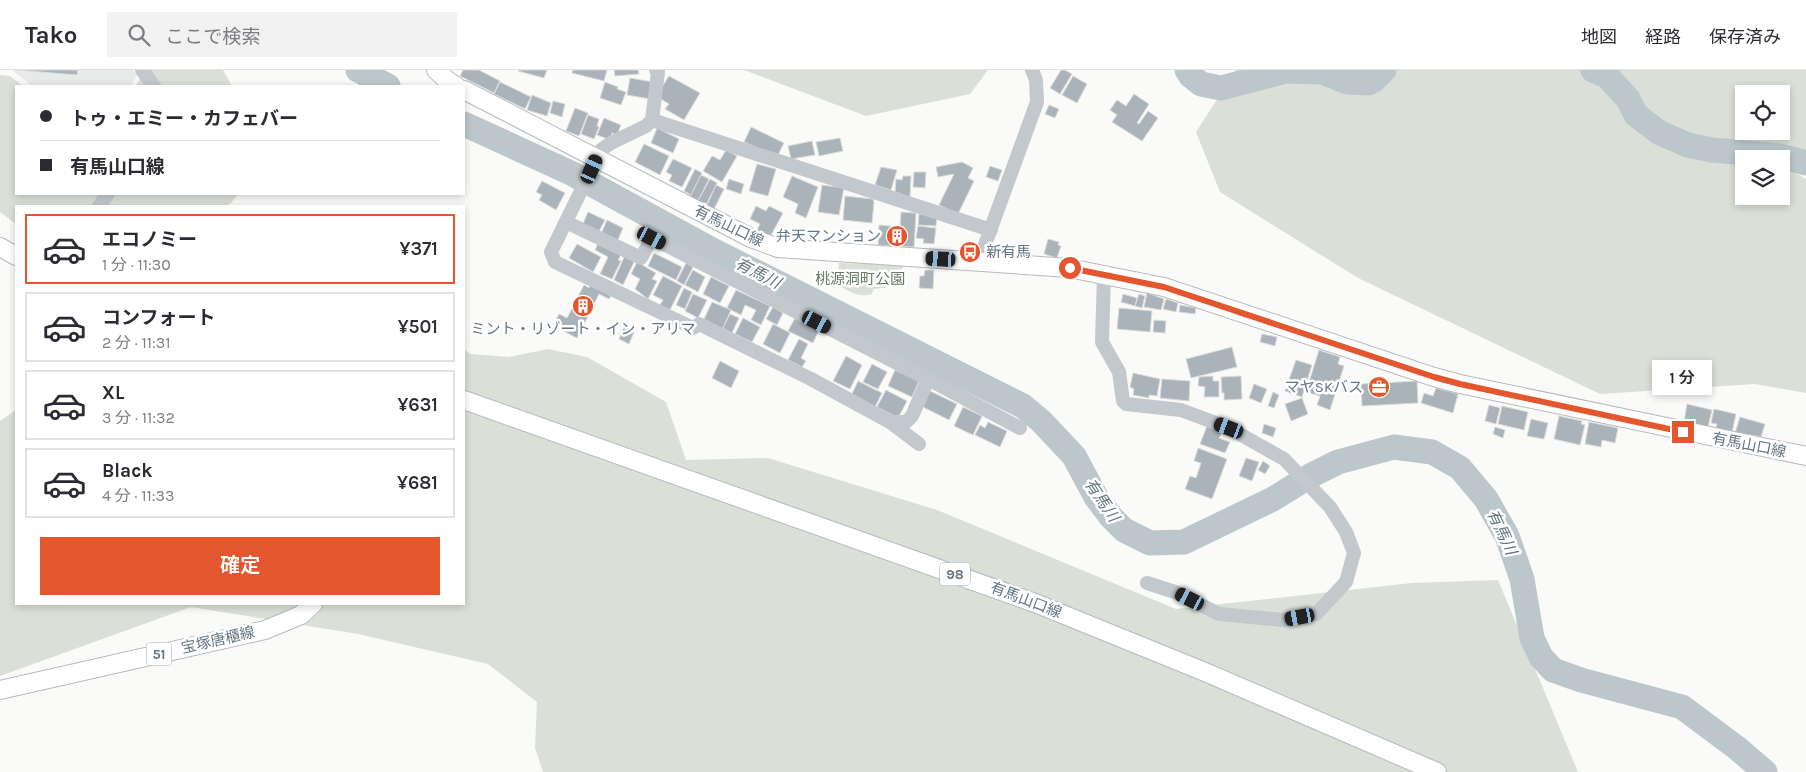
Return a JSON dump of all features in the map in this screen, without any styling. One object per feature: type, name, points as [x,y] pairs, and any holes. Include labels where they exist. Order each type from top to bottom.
[{"type":"main road","points":[[436,70],[454,85]]},
{"type":"main road","name":"有馬山口線","points":[[465,91],[594,164],[763,244],[778,248],[1070,268],[1164,287],[1460,384],[1806,456]]},
{"type":"main road","points":[[0,247],[15,255]]},
{"type":"main road","name":"有馬山口線","points":[[465,400],[1035,603],[1205,672],[1437,772]]},
{"type":"main road","name":"宝塚唐櫃線","points":[[0,690],[265,630],[301,615],[312,605]]},
{"type":"street","points":[[142,70],[153,85]]},
{"type":"street","points":[[656,70],[658,72],[652,120],[646,126],[601,150],[550,252],[555,262],[693,328],[699,324],[811,379],[890,422],[919,444]]},
{"type":"street","points":[[979,261],[1037,102],[1036,80],[1032,70]]},
{"type":"street","points":[[652,120],[991,230]]},
{"type":"street","points":[[566,222],[641,258],[652,238],[928,378],[1020,428]]},
{"type":"street","points":[[1104,275],[1102,342],[1119,372],[1123,402],[1126,404],[1182,410],[1229,428],[1284,459],[1330,507],[1346,532],[1354,553],[1346,582],[1316,614],[1283,620],[1219,614],[1175,592],[1147,582]]},
{"type":"street","points":[[890,422],[906,422],[912,416],[928,378]]},
{"type":"shaded area","points":[[12,70],[133,70],[137,75],[132,85],[31,85]]},
{"type":"green space","points":[[139,70],[223,70],[231,85],[136,85],[141,76]]},
{"type":"green space","points":[[744,70],[988,70],[970,94],[866,116]]},
{"type":"green space","points":[[1236,70],[1806,70],[1806,154],[1790,150],[1754,146],[1760,150],[1735,150],[1735,205],[1790,205],[1790,169],[1806,179],[1806,393],[1755,384],[1600,394],[1358,278],[1220,192],[1196,132]]},
{"type":"green space","points":[[0,75],[10,76],[22,85],[15,85],[15,195],[237,195],[228,205],[15,205],[15,223],[0,212]]},
{"type":"green space","name":"桃源洞町公園","points":[[839,263],[903,265],[900,285],[888,285],[884,288],[874,289],[872,294],[867,295],[854,293],[837,285]]},
{"type":"green space","points":[[548,349],[587,357],[666,402],[686,460],[768,458],[937,510],[1176,609],[1412,583],[1498,580],[1578,772],[543,772],[535,748],[537,702],[488,664],[358,634],[191,607],[0,676],[0,421],[15,411],[15,605],[465,605],[465,350],[470,354],[509,357]]},
{"type":"building","points":[[17,70],[78,70],[77,75]]},
{"type":"building","points":[[463,70],[479,70],[500,81],[494,93],[460,76]]},
{"type":"building","points":[[519,70],[547,70],[544,78]]},
{"type":"building","points":[[573,70],[607,70],[604,81],[572,73]]},
{"type":"building","points":[[614,70],[638,70],[639,74],[615,76]]},
{"type":"building","points":[[1061,70],[1072,74],[1060,94],[1050,88]]},
{"type":"building","points":[[669,76],[700,93],[684,120],[665,109],[669,104],[661,99],[662,87]]},
{"type":"building","points":[[1073,76],[1087,84],[1077,103],[1062,95]]},
{"type":"building","points":[[630,78],[653,82],[650,99],[627,95]]},
{"type":"building","points":[[500,82],[531,97],[525,109],[494,94]]},
{"type":"building","points":[[605,82],[626,92],[621,105],[600,98]]},
{"type":"building","points":[[1134,94],[1149,104],[1137,123],[1139,124],[1148,111],[1158,118],[1142,141],[1112,122],[1117,115],[1110,110],[1117,100],[1126,106]]},
{"type":"building","points":[[532,95],[551,103],[547,116],[527,110]]},
{"type":"building","points":[[553,101],[565,104],[562,117],[550,113]]},
{"type":"building","points":[[1049,105],[1059,109],[1055,118],[1045,114]]},
{"type":"building","points":[[575,108],[588,113],[579,136],[566,131]]},
{"type":"building","points":[[588,115],[599,119],[597,126],[599,127],[594,139],[581,134]]},
{"type":"building","points":[[604,118],[621,125],[617,135],[612,133],[610,140],[597,135]]},
{"type":"building","points":[[751,127],[784,143],[777,157],[744,142]]},
{"type":"building","points":[[657,128],[679,139],[673,153],[651,143]]},
{"type":"building","points":[[840,138],[843,151],[819,156],[816,142]]},
{"type":"building","points":[[812,141],[815,155],[791,159],[788,146]]},
{"type":"building","points":[[644,144],[669,156],[660,175],[635,162]]},
{"type":"building","points":[[726,150],[737,156],[722,182],[703,171],[712,156],[720,160]]},
{"type":"building","points":[[673,159],[692,168],[682,187],[669,181],[672,175],[666,172]]},
{"type":"building","points":[[962,162],[973,168],[968,178],[974,181],[958,214],[939,205],[954,174],[938,177],[936,167]]},
{"type":"building","points":[[757,164],[776,169],[768,196],[749,191]]},
{"type":"building","points":[[990,166],[1002,170],[998,181],[986,177]]},
{"type":"building","points":[[881,167],[897,170],[891,190],[875,185]]},
{"type":"building","points":[[695,169],[702,173],[691,195],[684,191]]},
{"type":"building","points":[[914,172],[926,172],[925,188],[913,187]]},
{"type":"building","points":[[701,175],[709,179],[698,201],[690,197]]},
{"type":"building","points":[[792,176],[818,187],[806,218],[795,213],[798,204],[783,197]]},
{"type":"building","points":[[903,176],[911,176],[910,197],[900,196],[900,193],[895,193],[896,179],[902,180]]},
{"type":"building","points":[[710,179],[717,183],[706,205],[698,201]]},
{"type":"building","points":[[729,179],[744,184],[741,194],[726,189]]},
{"type":"building","points":[[542,181],[565,193],[556,210],[539,200],[542,195],[536,192]]},
{"type":"building","points":[[716,185],[724,189],[714,209],[707,205]]},
{"type":"building","points":[[822,185],[844,188],[839,215],[818,212]]},
{"type":"building","points":[[845,196],[873,199],[872,223],[843,220]]},
{"type":"building","points":[[756,206],[766,211],[769,206],[783,213],[770,237],[757,230],[760,224],[750,219]]},
{"type":"building","points":[[588,212],[605,220],[598,233],[582,226]]},
{"type":"building","name":"弁天マンション","points":[[901,212],[916,213],[914,247],[878,245],[879,225],[900,227]]},
{"type":"building","points":[[919,214],[937,215],[936,226],[918,225]]},
{"type":"building","points":[[607,220],[623,228],[617,242],[601,234]]},
{"type":"building","points":[[918,226],[936,228],[934,244],[923,243],[924,239],[916,238]]},
{"type":"building","points":[[1048,239],[1059,242],[1058,245],[1061,246],[1057,258],[1044,254]]},
{"type":"building","points":[[599,241],[622,253],[618,260],[621,261],[612,279],[600,274],[608,257],[595,250]]},
{"type":"building","points":[[577,244],[601,257],[593,272],[569,258]]},
{"type":"building","points":[[654,253],[682,267],[676,280],[648,266]]},
{"type":"building","points":[[625,255],[635,260],[623,285],[614,280]]},
{"type":"building","points":[[637,262],[656,273],[652,279],[657,281],[648,299],[635,289],[640,279],[631,274]]},
{"type":"building","points":[[686,263],[693,267],[684,285],[677,281]]},
{"type":"building","points":[[693,270],[705,277],[698,292],[685,285]]},
{"type":"building","points":[[925,270],[934,270],[933,289],[919,288],[920,276],[924,276]]},
{"type":"building","points":[[663,276],[682,286],[670,310],[660,305],[663,300],[653,295]]},
{"type":"building","points":[[711,277],[729,286],[720,303],[703,294]]},
{"type":"building","name":"ミント・リゾート・イン・アリマ","points":[[592,281],[613,292],[609,299],[599,294],[577,338],[553,326],[559,314],[567,318],[584,285],[589,288]]},
{"type":"building","points":[[684,288],[692,292],[685,309],[676,305]]},
{"type":"building","points":[[736,290],[770,306],[761,325],[751,320],[756,310],[745,305],[741,315],[727,308]]},
{"type":"building","points":[[1147,293],[1164,299],[1161,310],[1144,307]]},
{"type":"building","points":[[693,294],[707,300],[698,318],[685,311]]},
{"type":"building","points":[[1123,294],[1137,298],[1135,306],[1121,302]]},
{"type":"building","points":[[1139,294],[1145,296],[1142,308],[1135,306]]},
{"type":"building","points":[[1166,299],[1178,303],[1176,312],[1163,309]]},
{"type":"building","points":[[712,302],[731,310],[722,330],[704,319]]},
{"type":"building","points":[[1180,305],[1196,308],[1195,314],[1179,312]]},
{"type":"building","points":[[773,307],[783,313],[777,325],[766,319]]},
{"type":"building","points":[[1119,308],[1152,311],[1150,332],[1117,329]]},
{"type":"building","points":[[730,314],[739,318],[732,333],[723,328]]},
{"type":"building","points":[[743,318],[760,327],[752,342],[735,334]]},
{"type":"building","points":[[795,318],[819,330],[813,343],[788,331]]},
{"type":"building","points":[[1154,320],[1166,321],[1165,333],[1153,332]]},
{"type":"building","points":[[773,324],[790,333],[780,353],[763,344]]},
{"type":"building","points":[[624,327],[634,332],[629,344],[619,339]]},
{"type":"building","points":[[1262,334],[1277,337],[1275,346],[1260,342]]},
{"type":"building","points":[[799,339],[808,344],[801,358],[806,361],[802,367],[788,360]]},
{"type":"building","points":[[1232,347],[1237,367],[1191,378],[1186,359]]},
{"type":"building","points":[[1319,350],[1340,357],[1338,364],[1344,366],[1330,410],[1317,405],[1320,396],[1306,392]]},
{"type":"building","points":[[846,356],[862,365],[850,389],[833,381]]},
{"type":"building","points":[[1296,360],[1312,365],[1302,397],[1285,391]]},
{"type":"building","points":[[720,361],[739,371],[731,388],[712,378]]},
{"type":"building","points":[[872,364],[887,372],[878,389],[863,382]]},
{"type":"building","points":[[895,370],[919,381],[912,397],[888,386]]},
{"type":"building","points":[[1133,373],[1160,379],[1157,396],[1149,395],[1149,398],[1133,395],[1134,389],[1130,387]]},
{"type":"building","points":[[1213,376],[1213,381],[1219,381],[1219,397],[1204,397],[1205,387],[1198,386],[1199,377]]},
{"type":"building","points":[[1241,376],[1242,399],[1224,400],[1221,377]]},
{"type":"building","points":[[1162,379],[1190,381],[1189,401],[1160,398]]},
{"type":"building","points":[[858,381],[882,393],[874,409],[851,396]]},
{"type":"building","points":[[1417,381],[1418,403],[1362,406],[1361,384]]},
{"type":"building","points":[[1254,384],[1267,389],[1261,403],[1249,398]]},
{"type":"building","points":[[1436,388],[1458,394],[1453,413],[1421,403],[1424,393],[1433,396]]},
{"type":"building","points":[[886,390],[907,401],[898,418],[877,407]]},
{"type":"building","points":[[930,391],[957,404],[949,420],[923,407]]},
{"type":"building","points":[[1273,392],[1279,395],[1274,408],[1268,406]]},
{"type":"building","points":[[1302,398],[1308,414],[1291,421],[1285,404]]},
{"type":"building","points":[[1687,404],[1712,410],[1708,427],[1684,422]]},
{"type":"building","points":[[1489,405],[1500,408],[1496,424],[1485,421]]},
{"type":"building","points":[[1502,406],[1528,412],[1524,430],[1498,424]]},
{"type":"building","points":[[963,407],[982,416],[973,435],[954,426]]},
{"type":"building","points":[[1714,409],[1736,414],[1732,433],[1716,429],[1717,424],[1711,423]]},
{"type":"building","points":[[1559,416],[1582,421],[1581,424],[1585,425],[1580,445],[1554,439]]},
{"type":"building","points":[[1740,417],[1765,424],[1761,437],[1753,435],[1752,438],[1735,433]]},
{"type":"building","points":[[1531,419],[1548,423],[1544,439],[1527,436]]},
{"type":"building","points":[[988,422],[1007,431],[1000,447],[975,435],[980,425],[985,428]]},
{"type":"building","points":[[1589,422],[1618,428],[1615,443],[1602,440],[1601,447],[1585,444]]},
{"type":"building","points":[[1264,424],[1276,428],[1273,437],[1262,433]]},
{"type":"building","points":[[1207,426],[1222,432],[1219,438],[1230,442],[1225,453],[1200,444]]},
{"type":"building","points":[[1495,427],[1505,430],[1503,438],[1493,434]]},
{"type":"building","points":[[1198,448],[1227,459],[1212,499],[1185,489],[1190,476],[1196,478],[1201,463],[1194,461]]},
{"type":"building","points":[[1246,458],[1259,462],[1252,481],[1239,476]]},
{"type":"building","points":[[1263,461],[1270,466],[1265,474],[1258,470]]},
{"type":"waterway","name":"有馬川","points":[[358,70],[386,85]]},
{"type":"waterway","points":[[1187,70],[1201,84],[1221,88],[1286,71],[1322,72],[1347,82],[1368,83],[1384,70]]},
{"type":"waterway","points":[[1593,70],[1607,76],[1628,99],[1636,115],[1660,133],[1688,145],[1712,150],[1781,156],[1806,163]]},
{"type":"waterway","name":"有馬川","points":[[465,124],[573,174],[714,251],[1023,406],[1041,421],[1074,456],[1096,497],[1111,517],[1124,530],[1150,543],[1184,542],[1273,499],[1310,476],[1338,462],[1394,447],[1432,452],[1460,468],[1486,499],[1507,536],[1522,579],[1532,638],[1541,657],[1553,670],[1581,680],[1682,707],[1737,748],[1765,772]]},
{"type":"place","name":"弁天マンション","points":[[897,236]]},
{"type":"place","name":"新有馬","points":[[970,252]]},
{"type":"place","name":"ミント・リゾート・イン・アリマ","points":[[583,306]]},
{"type":"place","name":"マヤSKバス","points":[[1379,387]]},
{"type":"route","points":[[1070,268],[1164,287],[1460,384],[1683,432]]}]
